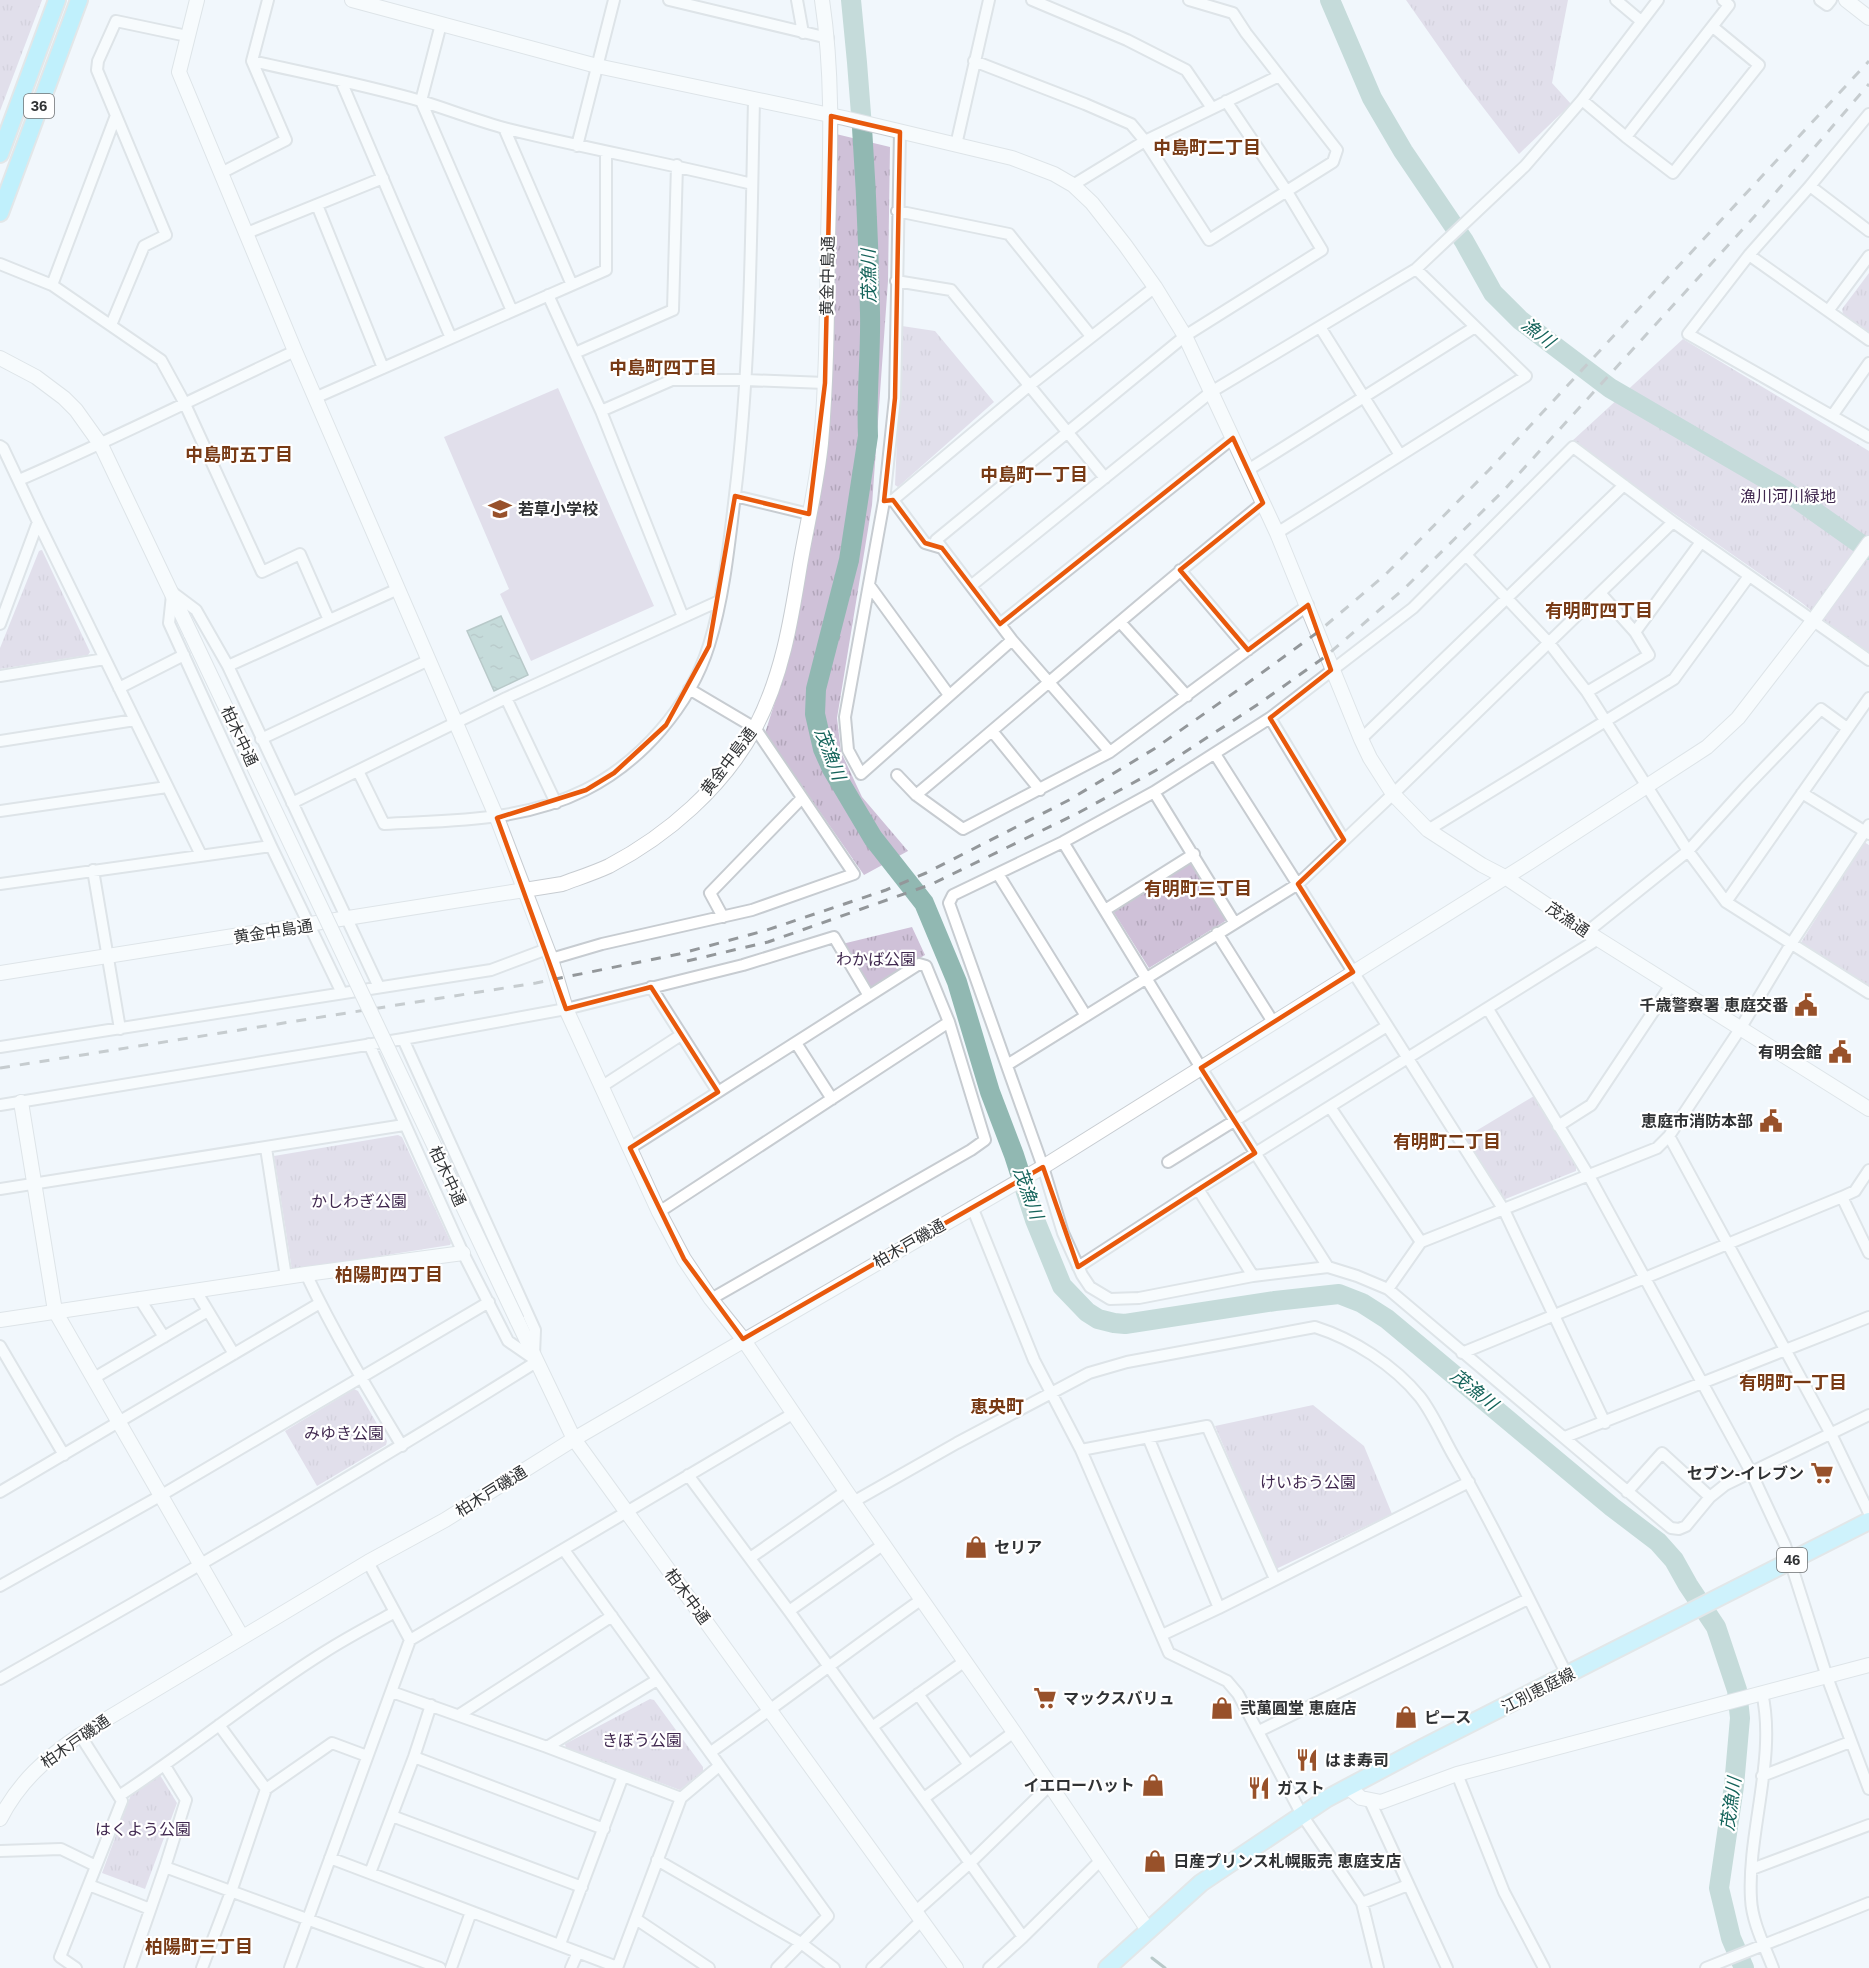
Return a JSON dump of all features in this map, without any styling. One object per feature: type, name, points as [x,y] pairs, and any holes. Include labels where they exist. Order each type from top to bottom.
[{"type":"highway","name":"36","points":[[0,154],[57,0]]},
{"type":"highway","name":"36","points":[[0,213],[78,0]]},
{"type":"main road","name":"江別恵庭線","points":[[1107,1968],[1202,1883],[1302,1815],[1395,1762],[1869,1521]]},
{"type":"street","points":[[197,0],[179,72],[295,351],[317,397],[498,818],[549,954],[566,1009],[659,1212],[684,1259],[711,1299],[794,1413],[849,1497],[965,1661],[1148,1930]]},
{"type":"street","points":[[221,173],[286,140],[252,61],[268,0]]},
{"type":"street","name":"茂漁通","points":[[352,0],[385,4],[441,24],[597,66],[837,117],[1019,160],[1054,174],[1073,185],[1092,203],[1155,287],[1185,336],[1277,533],[1361,739],[1393,794],[1428,830],[1482,865],[1506,877],[1592,936],[1869,1109]]},
{"type":"street","points":[[577,146],[614,0]]},
{"type":"street","points":[[669,0],[828,39]]},
{"type":"street","points":[[797,0],[803,33]]},
{"type":"street","name":"黄金中島通","points":[[0,974],[562,884],[607,867],[647,844],[678,821],[709,790],[755,728],[778,673],[792,615],[821,444],[837,117],[822,0]]},
{"type":"street","points":[[956,145],[989,0]]},
{"type":"street","points":[[1032,0],[1127,40],[1186,70],[1212,108]]},
{"type":"street","points":[[974,61],[1131,124],[1145,141],[1209,240],[1333,162],[1337,150],[1233,13],[1189,0]]},
{"type":"street","points":[[1616,0],[1641,21]]},
{"type":"street","points":[[972,585],[1211,392],[1416,269],[1525,166],[1582,100],[1658,0]]},
{"type":"street","points":[[1626,137],[1729,5],[1723,0]]},
{"type":"street","points":[[1820,0],[1827,5],[1831,0]]},
{"type":"street","points":[[1846,0],[1869,18]]},
{"type":"street","points":[[111,325],[144,246],[166,235],[97,70],[98,61],[116,21],[187,36]]},
{"type":"street","points":[[441,24],[421,101],[512,311]]},
{"type":"street","points":[[1582,100],[1673,173],[1759,65],[1713,27]]},
{"type":"street","points":[[252,61],[421,101],[504,128],[577,146],[677,165],[752,184]]},
{"type":"street","points":[[1073,185],[1145,141],[1279,76]]},
{"type":"street","points":[[341,81],[451,338]]},
{"type":"street","points":[[358,771],[384,824],[498,818],[556,803],[586,790],[614,773],[640,751],[666,724],[689,689],[709,646],[732,532],[741,458],[746,380],[754,100]]},
{"type":"street","points":[[1110,752],[1012,640],[936,540],[1185,336],[1322,250],[1287,190],[1226,101]]},
{"type":"street","points":[[52,285],[116,118]]},
{"type":"street","points":[[1867,121],[1749,255],[1688,334],[1869,437]]},
{"type":"street","points":[[504,128],[572,285]]},
{"type":"street","points":[[900,132],[895,398],[888,500],[869,585],[845,717],[848,750],[861,774],[1012,640]]},
{"type":"street","points":[[317,397],[606,270],[606,152]]},
{"type":"street","points":[[575,353],[674,310],[677,165]]},
{"type":"street","points":[[247,233],[383,178]]},
{"type":"street","points":[[1810,186],[1869,231]]},
{"type":"street","points":[[318,205],[383,368]]},
{"type":"street","points":[[897,211],[1009,234],[1091,336]]},
{"type":"street","points":[[1749,255],[1869,340]]},
{"type":"street","points":[[1828,311],[1869,256]]},
{"type":"street","points":[[0,264],[52,285],[161,360],[184,402],[262,572],[300,554],[329,620]]},
{"type":"street","points":[[1277,533],[1526,376],[1416,269]]},
{"type":"street","points":[[896,281],[951,290],[1105,478]]},
{"type":"street","points":[[888,500],[1155,287]]},
{"type":"street","points":[[548,295],[601,411],[683,617]]},
{"type":"street","points":[[1320,327],[1400,455]]},
{"type":"street","points":[[1248,470],[1475,327]]},
{"type":"street","points":[[19,480],[101,444],[184,402],[295,351]]},
{"type":"street","name":"柏木中通","points":[[0,358],[36,377],[64,398],[76,410],[101,444],[574,1439],[956,1968]]},
{"type":"street","points":[[1832,416],[1869,363]]},
{"type":"street","points":[[601,411],[672,380],[746,380],[825,384]]},
{"type":"street","points":[[1000,624],[1233,438]]},
{"type":"street","points":[[0,446],[19,480],[201,855]]},
{"type":"street","points":[[1869,660],[1673,522],[1573,447],[1413,608],[1270,718],[1154,792],[1064,842],[953,895],[949,903],[1007,1065],[1038,1169],[1063,1233],[1090,1287],[1110,1299],[1138,1298],[1253,1276],[1328,1267],[1357,1276],[1388,1289],[1671,1528],[1679,1529],[1686,1526],[1710,1497],[1725,1485],[1869,1415]]},
{"type":"street","points":[[1361,739],[1624,485]]},
{"type":"street","points":[[735,496],[809,514]]},
{"type":"street","points":[[888,500],[925,543],[942,548]]},
{"type":"street","points":[[916,795],[1180,570],[1263,503]]},
{"type":"street","points":[[0,624],[38,522]]},
{"type":"street","points":[[1007,1065],[1298,884],[1673,522]]},
{"type":"street","points":[[1635,632],[1701,542]]},
{"type":"street","name":"柏木戸磯通","points":[[0,1819],[21,1784],[57,1751],[80,1735],[368,1562],[446,1520],[574,1439],[1038,1169],[1506,877],[1707,747],[1738,718],[1813,621],[1869,543]]},
{"type":"street","points":[[1467,556],[1549,643],[1587,692],[1646,788],[1688,851],[1726,902],[1869,993]]},
{"type":"street","points":[[1180,570],[1248,650]]},
{"type":"street","points":[[1428,830],[1674,679],[1749,576]]},
{"type":"street","points":[[869,585],[949,695]]},
{"type":"street","points":[[228,666],[398,589]]},
{"type":"street","points":[[172,592],[170,622],[271,846],[342,993]]},
{"type":"street","points":[[172,592],[196,610],[228,666],[379,987]]},
{"type":"street","points":[[1587,692],[1649,655],[1635,632],[1601,594]]},
{"type":"street","points":[[292,803],[506,698],[719,601]]},
{"type":"street","points":[[897,775],[916,795],[963,829],[1110,752],[1308,605]]},
{"type":"street","points":[[1120,622],[1187,696]]},
{"type":"street","points":[[119,688],[184,655]]},
{"type":"street","points":[[0,675],[105,659]]},
{"type":"street","points":[[261,739],[429,660]]},
{"type":"street","points":[[0,1047],[491,970],[549,954],[602,945],[752,910],[854,874],[755,728],[689,689]]},
{"type":"street","points":[[506,698],[556,803]]},
{"type":"street","points":[[1726,902],[1869,698]]},
{"type":"street","points":[[1078,1267],[1255,1153],[1488,1009],[1592,936],[1688,851],[1821,709],[1847,728]]},
{"type":"street","points":[[1270,718],[1344,840]]},
{"type":"street","points":[[0,741],[135,720]]},
{"type":"street","points":[[992,731],[1040,789]]},
{"type":"street","points":[[1215,754],[1504,1210],[1605,1423]]},
{"type":"street","points":[[0,811],[168,787]]},
{"type":"street","points":[[1154,792],[1234,922]]},
{"type":"street","points":[[1388,1289],[1421,1242],[1656,1148],[1670,1136],[1740,1029],[1791,944],[1868,830],[1802,793]]},
{"type":"street","points":[[723,917],[710,893],[802,798]]},
{"type":"street","points":[[1064,842],[1201,1068],[1328,1267]]},
{"type":"street","points":[[0,884],[271,846]]},
{"type":"street","points":[[1105,910],[1194,854]]},
{"type":"street","points":[[93,870],[120,1029]]},
{"type":"street","points":[[998,874],[1086,1016]]},
{"type":"street","points":[[1217,933],[1273,1022]]},
{"type":"street","points":[[0,1105],[403,1039],[566,1009],[743,965],[834,937],[869,996]]},
{"type":"street","points":[[630,1149],[919,964],[926,966],[949,1022],[985,1140],[711,1299]]},
{"type":"street","points":[[1558,1126],[1591,1105],[1671,985]]},
{"type":"street","points":[[651,987],[718,1092]]},
{"type":"street","points":[[1488,1009],[1589,1176],[1751,1472],[1785,1545],[1827,1677],[1869,1789]]},
{"type":"street","points":[[659,1212],[949,1022]]},
{"type":"street","points":[[1168,1162],[1387,1026]]},
{"type":"street","points":[[601,1087],[681,1035]]},
{"type":"street","points":[[403,1039],[535,1330],[535,1360]]},
{"type":"street","points":[[796,1043],[832,1099]]},
{"type":"street","points":[[369,1044],[463,1253],[508,1341],[535,1360]]},
{"type":"street","points":[[21,1102],[55,1311],[242,1637]]},
{"type":"street","points":[[1330,1107],[1421,1242]]},
{"type":"street","points":[[0,1189],[404,1125]]},
{"type":"street","points":[[1670,1136],[1831,1434],[1869,1513]]},
{"type":"street","points":[[266,1148],[286,1277]]},
{"type":"street","points":[[1462,1353],[1856,1191],[1869,1170]]},
{"type":"street","points":[[1198,1189],[1253,1276]]},
{"type":"street","points":[[1842,1197],[1869,1253]]},
{"type":"street","points":[[972,1207],[1034,1359],[1081,1450],[1169,1653],[1227,1681],[1238,1694],[1302,1815],[1362,1903],[1378,1968]]},
{"type":"street","points":[[0,1320],[463,1253]]},
{"type":"street","points":[[306,1274],[361,1378],[402,1446]]},
{"type":"street","points":[[196,1291],[234,1354]]},
{"type":"street","points":[[140,1298],[164,1337]]},
{"type":"street","points":[[0,1586],[160,1496],[489,1302]]},
{"type":"street","points":[[0,1492],[320,1303]]},
{"type":"street","points":[[94,1378],[208,1311]]},
{"type":"street","points":[[1565,1437],[1869,1317]]},
{"type":"street","points":[[750,1558],[849,1497],[1089,1373],[1127,1362],[1315,1327],[1358,1344],[1398,1375],[1420,1397],[1469,1482],[1567,1675]]},
{"type":"street","points":[[0,1346],[64,1455]]},
{"type":"street","points":[[0,1679],[200,1566],[402,1446],[535,1360]]},
{"type":"street","points":[[290,1968],[410,1640],[794,1413]]},
{"type":"street","points":[[1081,1450],[1207,1426],[1275,1579]]},
{"type":"street","points":[[1148,1437],[1219,1608]]},
{"type":"street","points":[[1627,1492],[1662,1453],[1710,1497]]},
{"type":"street","points":[[688,1475],[789,1611],[1023,1937]]},
{"type":"street","points":[[1162,1635],[1469,1482]]},
{"type":"street","points":[[789,1611],[884,1544]]},
{"type":"street","points":[[564,1550],[828,1916],[777,1968]]},
{"type":"street","points":[[368,1562],[410,1640]]},
{"type":"street","points":[[711,1752],[922,1599]]},
{"type":"street","points":[[1259,1731],[1528,1599]]},
{"type":"street","points":[[119,1796],[165,1766],[219,1725],[323,1653],[395,1612]]},
{"type":"street","points":[[459,1715],[612,1616]]},
{"type":"street","points":[[872,1727],[965,1661]]},
{"type":"street","points":[[1349,1788],[1361,1798],[1381,1802],[1458,1774],[1869,1665]]},
{"type":"street","points":[[547,1747],[657,1680]]},
{"type":"street","points":[[392,1692],[681,1798]]},
{"type":"street","points":[[918,1694],[969,1766]]},
{"type":"street","points":[[1757,1695],[1767,1714],[1750,1900],[1759,1946],[1773,1968]]},
{"type":"street","points":[[370,1873],[431,1705]]},
{"type":"street","points":[[219,1725],[266,1789]]},
{"type":"street","points":[[924,1798],[1014,1732]]},
{"type":"street","points":[[76,1968],[60,1957],[123,1801],[80,1735]]},
{"type":"street","points":[[1762,1776],[1850,1742]]},
{"type":"street","points":[[202,1968],[266,1789],[332,1743],[367,1756]]},
{"type":"street","points":[[414,1757],[604,1829]]},
{"type":"street","points":[[130,1968],[186,1800],[165,1766]]},
{"type":"street","points":[[330,1858],[617,1967],[681,1798],[719,1766]]},
{"type":"street","points":[[1458,1774],[1504,1892],[1544,1968]]},
{"type":"street","points":[[560,1944],[622,1776]]},
{"type":"street","points":[[872,1968],[918,1916],[1049,1786]]},
{"type":"street","points":[[1370,1801],[1447,1968]]},
{"type":"street","points":[[392,1816],[582,1887]]},
{"type":"street","points":[[1752,1869],[1869,1825]]},
{"type":"street","points":[[0,1851],[61,1849],[96,1866]]},
{"type":"street","points":[[657,1860],[801,1943],[834,1968]]},
{"type":"street","points":[[989,1968],[1101,1860]]},
{"type":"street","points":[[165,1867],[440,1968]]},
{"type":"street","points":[[89,1885],[150,1909]]},
{"type":"street","points":[[1362,1903],[1408,1885]]},
{"type":"street","points":[[1706,1968],[1869,1903]]},
{"type":"street","points":[[451,1968],[471,1912]]},
{"type":"street","points":[[636,1919],[708,1968]]},
{"type":"street","points":[[572,1968],[578,1952]]},
{"type":"highlighted area","points":[[831,116],[900,132],[895,398],[884,501],[893,500],[925,543],[942,548],[1000,624],[1233,438],[1263,503],[1180,570],[1248,650],[1308,605],[1331,670],[1270,718],[1344,840],[1298,884],[1353,972],[1201,1068],[1255,1153],[1078,1267],[1043,1167],[743,1339],[684,1259],[630,1148],[718,1092],[651,987],[566,1009],[497,818],[586,790],[614,773],[666,725],[709,646],[735,496],[809,514],[825,383]]},
{"type":"green space","points":[[0,0],[42,0],[0,111]]},
{"type":"green space","points":[[1406,0],[1568,0],[1552,83],[1571,104],[1519,154],[1462,80]]},
{"type":"green space","points":[[836,134],[890,147],[888,281],[872,505],[837,718],[841,752],[862,797],[908,851],[864,875],[765,733],[784,674],[797,617],[827,452]]},
{"type":"green space","points":[[1869,273],[1869,332],[1843,314],[1842,309]]},
{"type":"green space","points":[[902,326],[935,331],[994,402],[898,487],[895,485]]},
{"type":"green space","name":"漁川河川緑地","points":[[1683,339],[1869,451],[1869,653],[1854,645],[1802,603],[1571,442]]},
{"type":"green space","points":[[558,388],[654,606],[531,661],[500,594],[509,589],[444,437]]},
{"type":"green space","points":[[42,550],[90,652],[88,655],[0,669],[0,648],[39,551]]},
{"type":"green space","points":[[1864,842],[1869,845],[1869,986],[1800,944]]},
{"type":"green space","points":[[1192,862],[1227,920],[1149,968],[1113,911]]},
{"type":"green space","name":"わかば公園","points":[[912,927],[925,955],[868,989],[842,944]]},
{"type":"green space","points":[[1534,1096],[1576,1163],[1576,1171],[1503,1200],[1466,1137]]},
{"type":"green space","name":"かしわぎ公園","points":[[398,1135],[402,1137],[450,1245],[292,1270],[274,1156]]},
{"type":"green space","name":"みゆき公園","points":[[354,1389],[358,1391],[387,1441],[386,1445],[317,1486],[285,1431]]},
{"type":"green space","name":"けいおう公園","points":[[1313,1405],[1364,1446],[1392,1514],[1276,1569],[1215,1426]]},
{"type":"green space","name":"きぼう公園","points":[[650,1699],[654,1700],[703,1767],[703,1771],[680,1790],[566,1748],[565,1744]]},
{"type":"green space","name":"はくよう公園","points":[[160,1775],[177,1803],[145,1889],[102,1873],[132,1792]]},
{"type":"water","points":[[501,616],[528,675],[494,691],[467,631]]},
{"type":"waterway","name":"茂漁川","points":[[851,0],[868,235],[870,328],[868,436],[849,560],[816,689],[815,714],[823,749],[832,769],[873,838],[924,903],[957,982],[990,1092],[1035,1220],[1062,1286],[1087,1312],[1098,1319],[1125,1324],[1275,1301],[1339,1294],[1362,1303],[1387,1319],[1612,1507],[1658,1542],[1674,1560],[1716,1627],[1737,1690],[1740,1718],[1734,1786],[1719,1888],[1731,1938],[1744,1968]]},
{"type":"waterway","name":"漁川","points":[[1330,0],[1372,98],[1403,151],[1464,241],[1493,293],[1520,320],[1610,388],[1780,487],[1869,550]]},
{"type":"waterway","points":[[1152,1958],[1165,1968]]},
{"type":"railway","points":[[0,1068],[536,983],[679,954],[767,930],[886,890],[926,873],[1069,800],[1154,749],[1245,685],[1318,632],[1386,574],[1489,470],[1869,61]]},
{"type":"railway","points":[[687,961],[768,942],[932,884],[1078,813],[1162,767],[1260,703],[1326,656],[1406,587],[1504,490],[1764,206],[1869,84]]},
{"type":"place","name":"若草小学校","points":[[500,509]]},
{"type":"place","name":"千歳警察署 恵庭交番","points":[[1806,1005]]},
{"type":"place","name":"有明会館","points":[[1840,1052]]},
{"type":"place","name":"恵庭市消防本部","points":[[1771,1121]]},
{"type":"place","name":"セブン-イレブン","points":[[1822,1473]]},
{"type":"place","name":"セリア","points":[[976,1547]]},
{"type":"place","name":"マックスバリュ","points":[[1045,1698]]},
{"type":"place","name":"弐萬圓堂 恵庭店","points":[[1222,1708]]},
{"type":"place","name":"ピース","points":[[1406,1717]]},
{"type":"place","name":"はま寿司","points":[[1307,1760]]},
{"type":"place","name":"イエローハット","points":[[1153,1785]]},
{"type":"place","name":"ガスト","points":[[1259,1788]]},
{"type":"place","name":"日産プリンス札幌販売 恵庭支店","points":[[1155,1861]]},
{"type":"district","name":"中島町二丁目","points":[[1207,148]]},
{"type":"district","name":"中島町四丁目","points":[[663,368]]},
{"type":"district","name":"中島町五丁目","points":[[239,455]]},
{"type":"district","name":"中島町一丁目","points":[[1034,475]]},
{"type":"district","name":"有明町四丁目","points":[[1599,611]]},
{"type":"district","name":"有明町三丁目","points":[[1198,889]]},
{"type":"district","name":"有明町二丁目","points":[[1447,1142]]},
{"type":"district","name":"柏陽町四丁目","points":[[389,1275]]},
{"type":"district","name":"有明町一丁目","points":[[1793,1383]]},
{"type":"district","name":"恵央町","points":[[997,1407]]},
{"type":"district","name":"柏陽町三丁目","points":[[199,1947]]}]
